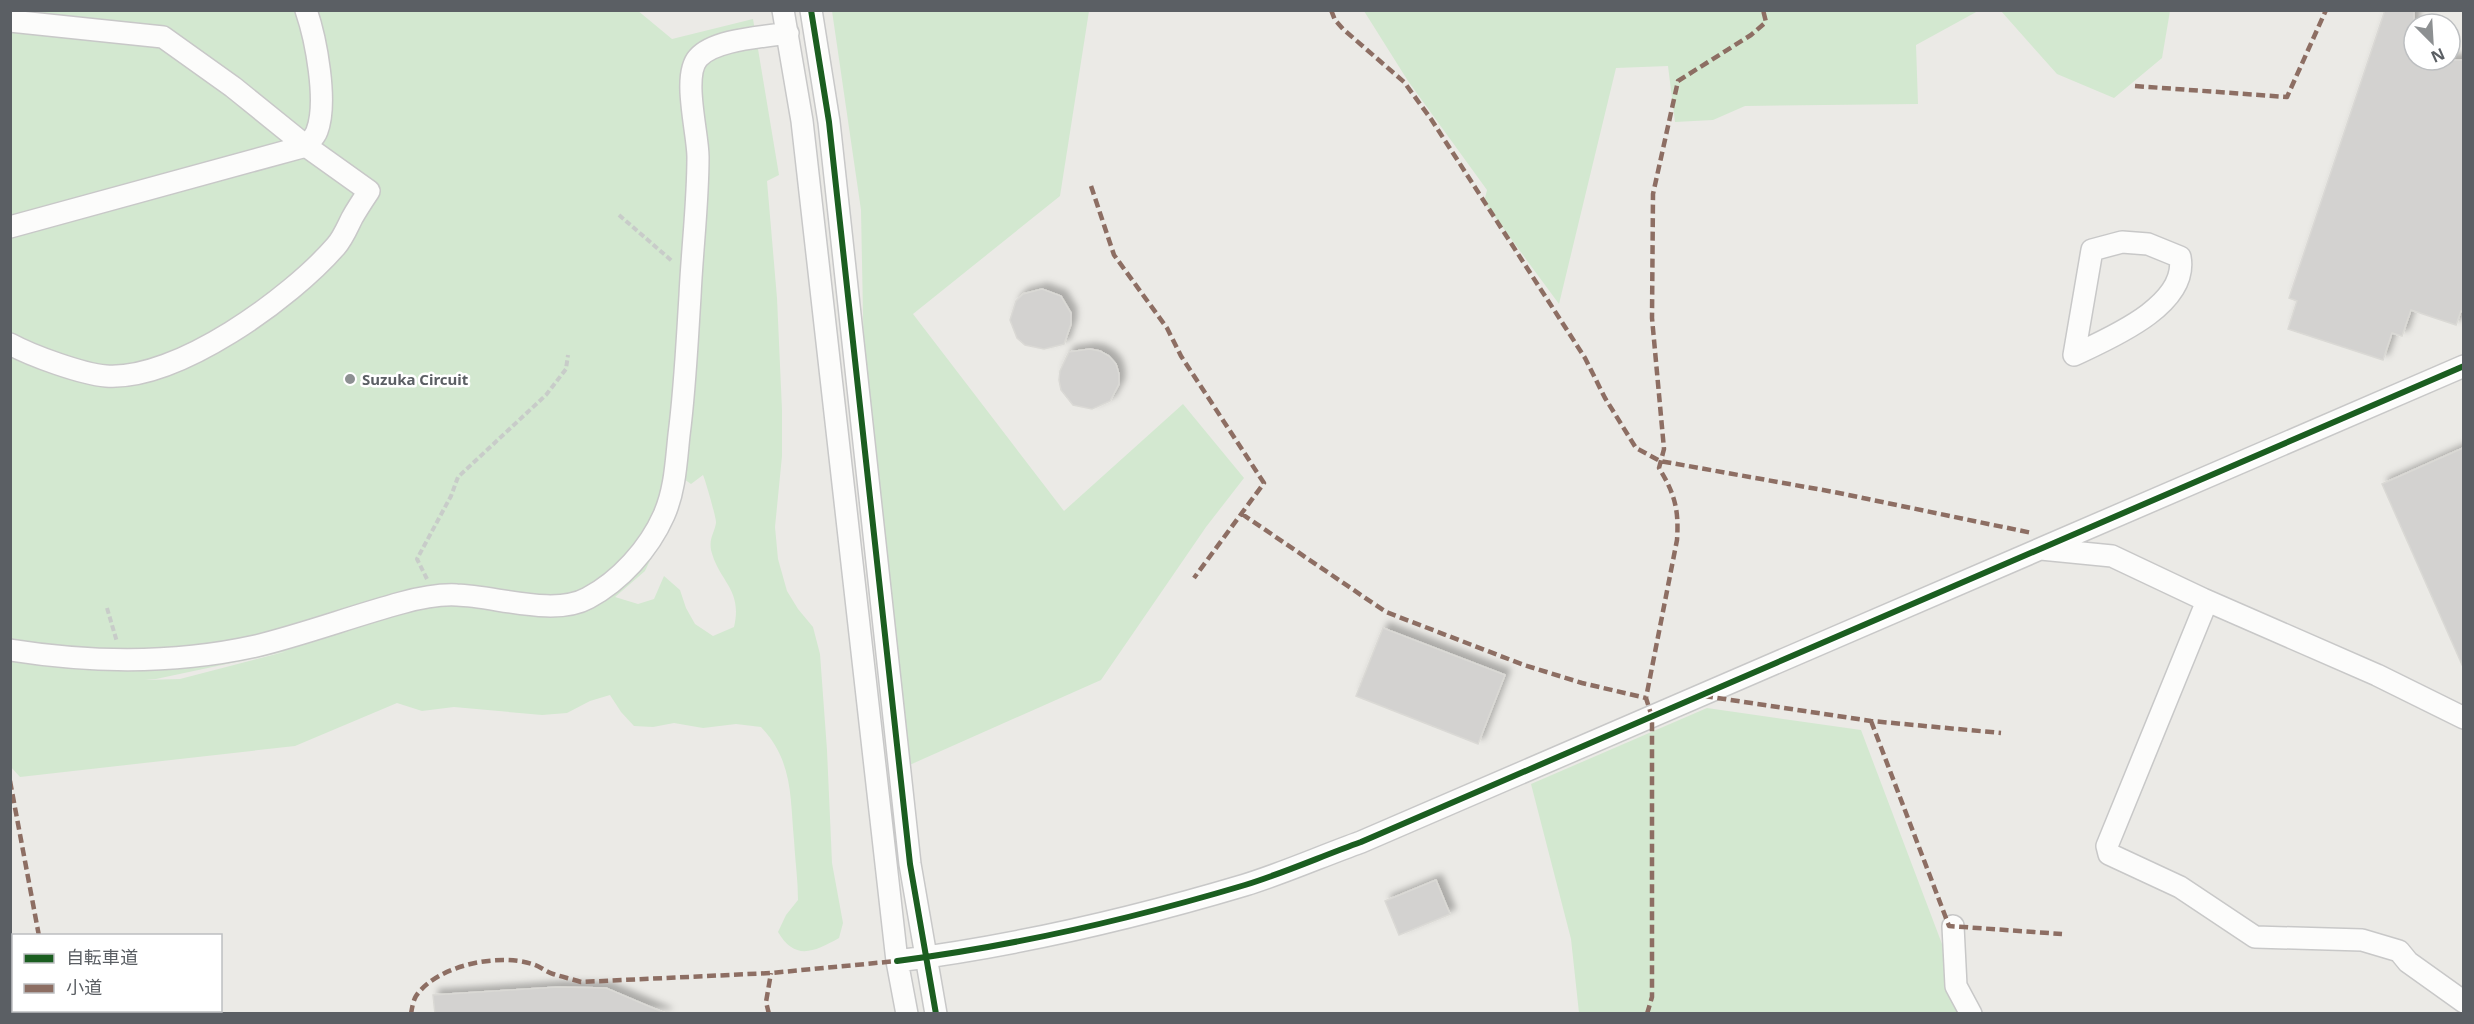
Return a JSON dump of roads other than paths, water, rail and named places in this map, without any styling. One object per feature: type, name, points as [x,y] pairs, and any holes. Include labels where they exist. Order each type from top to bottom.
[{"type":"street","points":[[10,227],[306,146],[317,132],[320,96],[317,48],[306,10]]},
{"type":"street","points":[[783,10],[802,121],[897,961],[907,1014]]},
{"type":"street","points":[[811,10],[829,122],[910,864],[936,1014]]},
{"type":"street","points":[[10,21],[163,37],[233,87],[306,146],[369,191],[337,245],[285,294],[261,313],[197,350],[155,369],[131,375],[105,376],[22,351],[10,344]]},
{"type":"street","points":[[10,650],[123,660],[178,658],[256,646],[403,603],[435,596],[456,594],[566,606],[585,600],[606,588],[634,561],[663,518],[674,486],[684,388],[698,156],[691,78],[696,60],[716,47],[732,42],[788,33]]},
{"type":"street","points":[[2122,242],[2148,244],[2180,257],[2182,268],[2178,283],[2166,300],[2111,337],[2074,355],[2092,250],[2122,242]]},
{"type":"street","points":[[897,961],[1025,941],[1130,917],[1247,884],[1372,837],[2463,366]]},
{"type":"street","points":[[2039,549],[2112,556],[2207,601],[2377,675],[2463,718]]},
{"type":"street","points":[[2207,601],[2107,846],[2109,854],[2180,887],[2254,937],[2362,940],[2399,951],[2408,962],[2463,1002]]},
{"type":"street","points":[[1953,926],[1956,986],[1971,1014]]},
{"type":"place","name":"Suzuka Circuit","points":[[350,379]]}]
